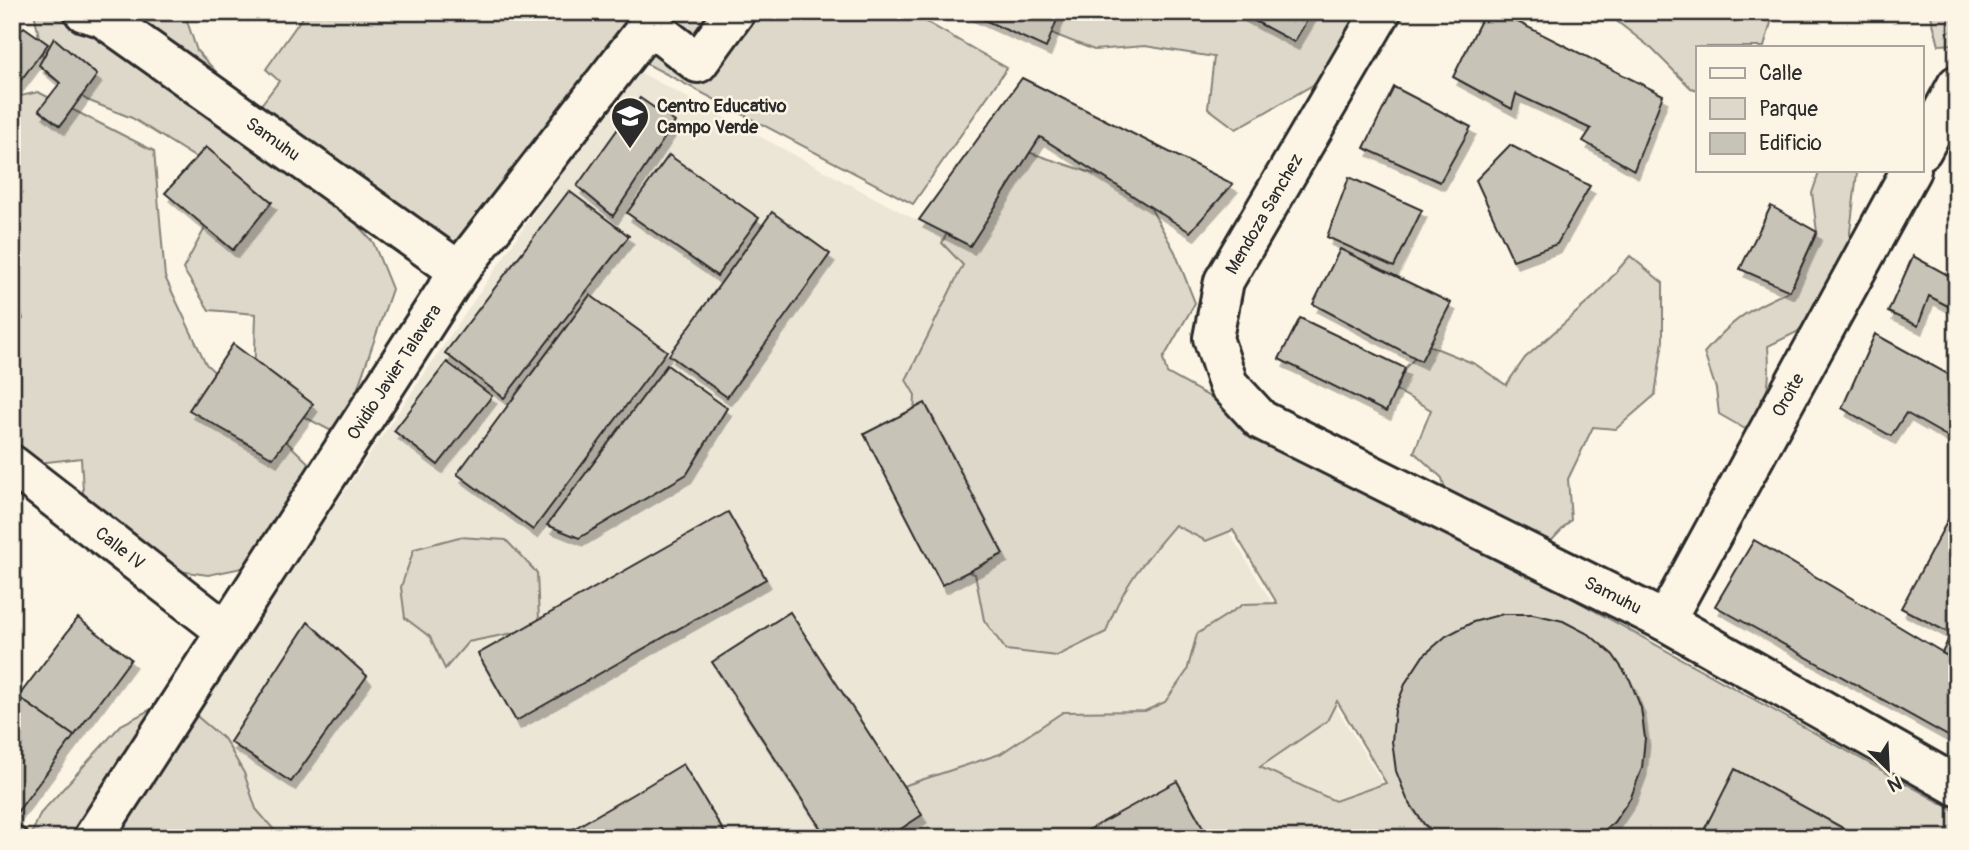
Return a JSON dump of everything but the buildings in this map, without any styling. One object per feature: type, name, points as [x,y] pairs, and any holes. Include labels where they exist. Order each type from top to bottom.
[{"type":"street","name":"Samuhu","points":[[84,12],[102,17],[459,271]]},
{"type":"street","name":"Ovidio Javier Talavera","points":[[93,838],[459,271],[649,25],[698,63],[735,12]]},
{"type":"street","name":"Mendoza Sanchez","points":[[1261,420],[1228,384],[1213,338],[1224,281],[1381,12]]},
{"type":"street","points":[[1924,146],[1957,86]]},
{"type":"street","name":"Oroite","points":[[1665,621],[1910,172]]},
{"type":"street","name":"Samuhu","points":[[1261,420],[1665,621],[1957,786]]},
{"type":"street","name":"Calle IV","points":[[12,465],[227,632]]},
{"type":"shaded area","points":[[632,68],[1000,265],[1111,339],[1416,838],[109,838]]},
{"type":"green space","points":[[34,12],[184,12],[197,51],[373,242],[392,289],[341,436],[291,410],[254,385],[256,314],[209,310],[183,269],[219,202],[201,161],[132,118],[87,100],[46,73]]},
{"type":"green space","points":[[306,12],[909,12],[1007,68],[913,204],[634,57],[463,254],[261,105],[279,81],[266,69]]},
{"type":"green space","points":[[1060,12],[1247,12],[1257,22],[1294,42],[1312,12],[1381,12],[1332,74],[1236,129],[1208,108],[1214,57],[1145,46],[1094,50],[1051,33]]},
{"type":"green space","points":[[1605,12],[1774,12],[1764,46],[1696,46],[1696,89],[1691,88],[1651,48]]},
{"type":"green space","points":[[1930,12],[1957,12],[1957,44],[1939,45]]},
{"type":"green space","points":[[38,92],[154,151],[165,277],[206,364],[325,479],[271,562],[208,575],[150,567],[85,522],[81,458],[30,464],[12,461],[12,322],[23,319],[12,279],[12,98]]},
{"type":"green space","points":[[1013,147],[1140,189],[1175,252],[1195,303],[1163,359],[1167,373],[1457,534],[1442,478],[1414,452],[1431,410],[1396,390],[1405,368],[1428,345],[1475,364],[1506,385],[1525,358],[1596,295],[1630,256],[1663,283],[1663,341],[1655,395],[1616,429],[1593,427],[1568,479],[1571,520],[1523,571],[1957,812],[1957,838],[849,838],[903,786],[1000,754],[1063,712],[1145,711],[1165,702],[1187,671],[1197,634],[1244,604],[1277,603],[1233,530],[1206,541],[1175,525],[1144,562],[1127,588],[1106,632],[1057,656],[1006,650],[984,620],[975,574],[943,565],[912,459],[915,395],[906,380],[963,265],[942,243],[961,204]],"holes":[[[1337,701],[1386,783],[1335,801],[1260,767],[1327,721]]]},
{"type":"green space","points":[[1819,172],[1857,173],[1850,232],[1853,276],[1797,332],[1768,346],[1767,391],[1747,430],[1719,414],[1716,389],[1704,353],[1743,316],[1790,291],[1817,232],[1812,193]]},
{"type":"green space","points":[[459,537],[506,540],[537,573],[539,620],[518,632],[468,642],[445,669],[430,637],[405,618],[401,587],[414,549]]},
{"type":"green space","points":[[155,707],[193,713],[225,740],[244,773],[256,809],[281,838],[30,838],[40,814],[121,725]]},
{"type":"place","name":"Centro Educativo Campo Verde","points":[[630,150]]}]
